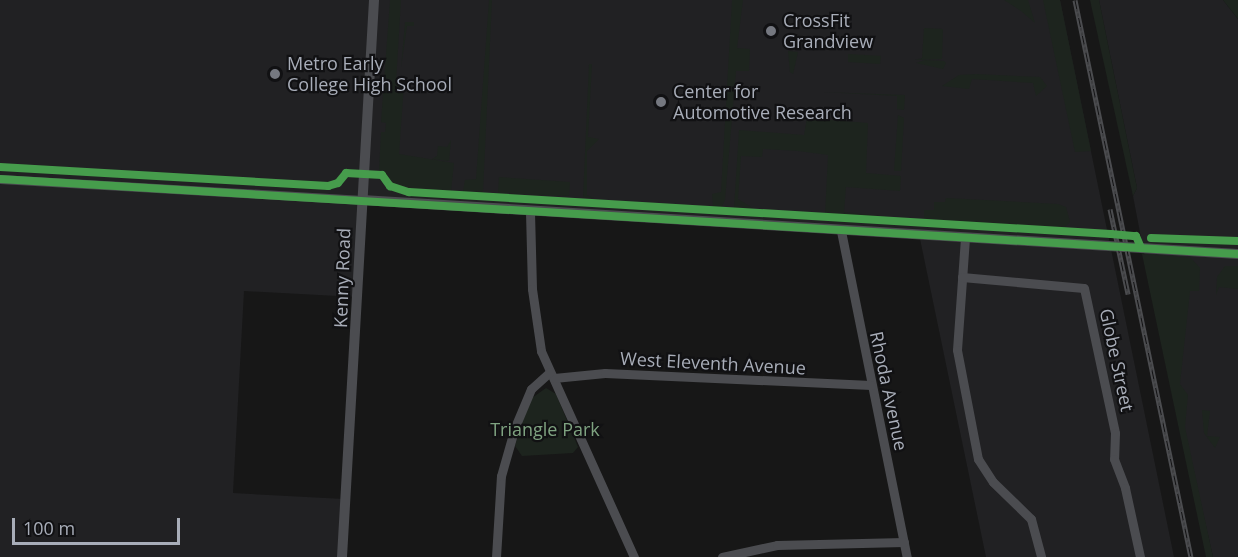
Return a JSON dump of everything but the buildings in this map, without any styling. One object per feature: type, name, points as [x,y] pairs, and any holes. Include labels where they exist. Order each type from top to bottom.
[{"type":"street","name":"Kenny Road","points":[[342,557],[374,0]]},
{"type":"street","points":[[0,179],[1238,254]]},
{"type":"street","points":[[531,212],[534,306],[541,351],[634,557]]},
{"type":"street","name":"Rhoda Avenue","points":[[841,231],[907,557]]},
{"type":"street","points":[[965,238],[957,350],[978,459],[993,482],[1030,519],[1041,557]]},
{"type":"street","name":"Globe Street","points":[[962,277],[1084,288],[1115,433],[1114,459],[1125,488],[1140,557]]},
{"type":"street","name":"West Eleventh Avenue","points":[[552,375],[605,373],[871,385]]},
{"type":"street","points":[[496,557],[501,476],[515,427],[531,390],[552,375]]},
{"type":"street","points":[[722,557],[777,545],[904,542]]},
{"type":"shaded area","points":[[0,0],[1060,0],[1174,557],[986,557],[919,234],[362,199],[356,297],[244,291],[233,493],[344,499],[341,557],[0,557]]},
{"type":"shaded area","points":[[1099,0],[1223,0],[1238,19],[1238,557],[1213,557],[1143,248],[1133,196],[1137,188]]},
{"type":"green space","points":[[390,0],[401,0],[396,83],[404,84],[399,154],[454,163],[451,191],[400,188],[379,170],[381,132],[385,132],[386,123],[381,122]]},
{"type":"green space","points":[[489,0],[492,0],[483,192],[463,191],[465,180],[476,179]]},
{"type":"green space","points":[[732,0],[743,0],[737,48],[750,49],[749,71],[736,71],[725,200],[720,210],[713,206],[712,194],[721,192]]},
{"type":"green space","points":[[1004,0],[1028,0],[1035,23],[1021,11]]},
{"type":"green space","points":[[1043,0],[1060,0],[1091,151],[1075,152]]},
{"type":"green space","points":[[1090,0],[1099,0],[1137,188],[1133,196]]},
{"type":"green space","points":[[1223,0],[1238,0],[1238,19]]},
{"type":"green space","points":[[405,22],[414,22],[414,26],[407,26],[401,68]]},
{"type":"green space","points":[[924,28],[943,29],[942,59],[915,60],[922,58]]},
{"type":"green space","points":[[788,51],[798,52],[793,74],[790,72]]},
{"type":"green space","points":[[848,54],[881,56],[880,64],[848,62]]},
{"type":"green space","points":[[925,60],[946,63],[943,69],[916,63]]},
{"type":"green space","points":[[589,64],[592,64],[588,137],[599,139],[587,151],[587,195],[594,198],[583,197]]},
{"type":"green space","points":[[959,75],[1040,77],[1047,86],[1036,96],[1033,83],[972,79],[969,89],[942,86]]},
{"type":"green space","points":[[822,92],[905,95],[904,110],[897,109],[897,96]]},
{"type":"green space","points":[[898,115],[904,118],[901,171],[894,171]]},
{"type":"green space","points":[[807,118],[868,123],[866,173],[901,176],[900,191],[846,187],[844,212],[908,219],[825,215],[828,155],[798,151],[763,149],[762,157],[741,156],[738,199],[753,208],[734,208],[739,130],[804,135]]},
{"type":"green space","points":[[451,140],[449,161],[432,159],[437,156],[438,146],[447,147]]},
{"type":"green space","points":[[499,177],[570,182],[569,196],[498,193]]},
{"type":"green space","points":[[498,197],[565,201],[560,205]]},
{"type":"green space","points":[[946,198],[1058,204],[1066,207],[1070,222],[1062,230],[924,219],[924,210],[934,210],[934,202],[945,202]]},
{"type":"green space","points":[[826,219],[904,224],[830,222]]},
{"type":"green space","points":[[1142,254],[1191,258],[1200,268],[1199,291],[1190,291],[1180,384],[1188,395],[1185,427],[1213,557],[1206,557]]},
{"type":"green space","points":[[1225,266],[1238,266],[1238,289],[1219,287],[1216,295],[1217,277]]},
{"type":"green space","name":"Triangle Park","points":[[546,388],[556,394],[578,447],[573,453],[522,456],[515,446],[520,428],[532,398]]},
{"type":"green space","points":[[1202,410],[1210,411],[1207,436],[1220,437],[1215,448],[1204,433]]},
{"type":"railway","points":[[1075,0],[1191,557]]},
{"type":"railway","points":[[1110,209],[1128,294]]},
{"type":"cycle path","points":[[0,167],[328,186],[338,183],[346,173],[382,175],[390,186],[409,192],[1111,234],[1136,236],[1141,248]]},
{"type":"cycle path","points":[[0,179],[1238,254]]},
{"type":"cycle path","points":[[1151,238],[1238,241]]},
{"type":"place","name":"CrossFit Grandview","points":[[771,31]]},
{"type":"place","name":"Metro Early College High School","points":[[275,74]]},
{"type":"place","name":"Center for Automotive Research","points":[[661,102]]}]
